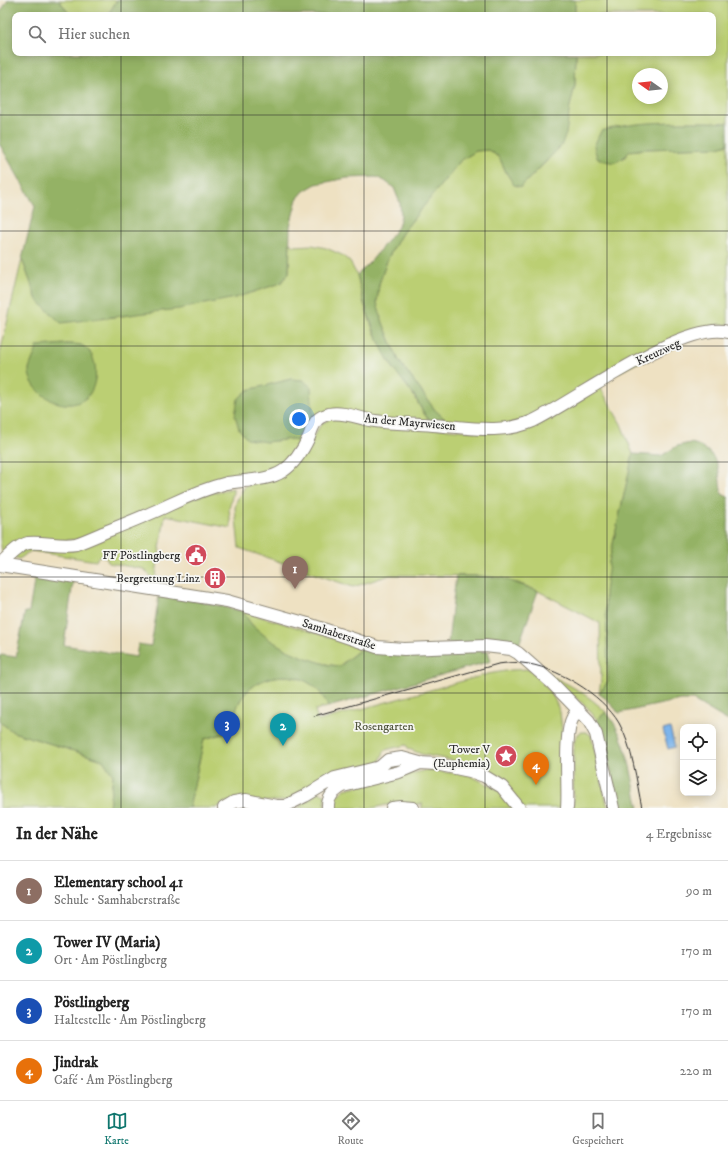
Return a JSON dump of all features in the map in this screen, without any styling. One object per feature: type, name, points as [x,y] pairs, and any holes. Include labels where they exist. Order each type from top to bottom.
[{"type":"street","name":"Kreuzweg","points":[[596,384],[675,343],[712,332],[726,332]]},
{"type":"street","name":"An der Mayrwiesen","points":[[0,564],[27,544],[69,545],[81,542],[199,492],[226,484],[267,477],[278,473],[288,467],[298,457],[317,419],[327,414],[339,413],[386,422],[481,429],[503,429],[532,421],[596,384]]},
{"type":"street","name":"Samhaberstraße","points":[[0,564],[227,601],[308,624],[377,647],[404,649],[495,646],[511,649],[518,652],[543,674],[579,710],[593,727],[596,734],[612,808]]},
{"type":"street","points":[[567,808],[568,740],[570,724],[573,716],[579,710]]},
{"type":"street","points":[[224,808],[234,802],[246,800],[276,806],[286,806],[335,778],[380,767],[388,760],[402,758],[420,763],[470,771],[484,776],[502,788],[519,808]]},
{"type":"street","points":[[328,808],[331,796],[335,791],[343,786],[399,772],[420,763]]},
{"type":"street","points":[[392,808],[413,808]]},
{"type":"green space","points":[[8,0],[59,0],[68,12],[12,12],[12,56],[576,56],[575,85],[566,134],[561,146],[521,187],[514,185],[499,157],[488,150],[476,151],[460,161],[402,233],[388,258],[379,284],[377,303],[383,323],[399,361],[435,410],[448,422],[430,421],[423,412],[414,395],[384,353],[374,331],[363,298],[357,275],[372,260],[398,227],[401,215],[400,203],[394,188],[385,181],[376,177],[347,178],[316,184],[304,191],[297,199],[290,226],[289,273],[281,283],[235,298],[179,309],[61,323],[37,300],[22,259],[35,206],[0,145],[0,13]]},
{"type":"green space","points":[[59,0],[117,0],[110,12],[68,12]]},
{"type":"green space","points":[[117,0],[575,0],[575,12],[110,12]]},
{"type":"green space","points":[[575,0],[728,0],[728,123],[700,122],[643,124],[615,127],[623,159],[630,151],[644,149],[718,147],[728,144],[728,326],[723,324],[707,327],[532,417],[507,425],[448,422],[435,410],[399,361],[383,323],[377,303],[379,284],[388,258],[402,233],[460,161],[476,151],[488,150],[499,157],[507,174],[521,187],[547,161],[570,106],[575,85],[576,56],[716,56],[716,12],[575,12]]},
{"type":"green space","points":[[667,122],[728,123],[728,144],[718,147],[644,149],[630,151],[622,159],[615,162],[597,158],[594,146],[601,131],[627,125]]},
{"type":"green space","points":[[290,243],[294,246],[312,245],[326,248],[342,255],[350,262],[357,275],[364,304],[373,330],[390,363],[430,421],[313,418],[312,410],[291,379],[249,390],[266,442],[292,439],[301,444],[283,466],[80,539],[57,541],[3,556],[0,540],[0,353],[22,259],[37,300],[92,320],[130,315],[262,289],[281,283],[289,273]],"holes":[[[53,345],[81,345],[91,353],[29,369],[33,359]]]},
{"type":"green space","points":[[66,344],[81,345],[87,349],[94,361],[95,369],[94,384],[88,396],[77,403],[71,404],[60,403],[43,395],[33,384],[29,373],[29,369],[38,346]]},
{"type":"green space","points":[[291,379],[303,380],[311,387],[313,418],[301,444],[292,439],[266,442],[247,439],[239,429],[235,415],[238,399],[248,390]]},
{"type":"green space","points":[[600,387],[621,424],[633,454],[609,562],[607,631],[608,681],[599,694],[601,680],[600,623],[538,591],[518,583],[480,576],[390,575],[353,587],[239,548],[235,508],[237,500],[245,486],[277,479],[310,442],[322,423],[332,418],[491,433]]},
{"type":"green space","points":[[690,443],[701,446],[716,461],[722,494],[728,497],[728,721],[693,700],[681,700],[619,713],[599,694],[608,681],[605,593],[609,562],[633,454],[661,456],[677,446]]},
{"type":"green space","points":[[233,488],[229,509],[231,528],[165,515],[155,581],[144,569],[108,563],[107,559],[102,556],[98,557],[96,561],[31,551],[19,559],[14,557],[28,548],[65,548],[196,497]]},
{"type":"green space","points":[[35,576],[73,582],[64,645],[136,657],[138,644],[151,646],[159,596],[199,601],[242,611],[252,625],[270,640],[289,651],[329,665],[340,666],[363,647],[488,651],[491,661],[328,707],[320,692],[308,682],[294,677],[279,676],[265,680],[252,687],[241,699],[235,714],[236,730],[204,739],[189,808],[109,808],[113,775],[103,760],[13,732],[0,722],[0,656],[16,657],[25,612],[29,612]]},
{"type":"green space","points":[[456,576],[502,578],[538,591],[518,647],[448,643]]},
{"type":"green space","points":[[242,611],[363,647],[339,666],[316,662],[282,648],[253,626]]},
{"type":"green space","name":"Rosengarten","points":[[530,669],[553,696],[560,712],[562,730],[561,808],[524,808],[476,769],[455,761],[421,754],[409,749],[406,745],[385,750],[379,763],[288,801],[226,802],[216,808],[189,808],[204,739],[236,730],[235,714],[241,699],[252,687],[265,680],[279,676],[294,677],[308,682],[320,692],[328,707],[315,710],[318,721],[488,674],[511,670]]},
{"type":"green space","points":[[545,673],[577,690],[606,712],[597,720],[587,707]]},
{"type":"green space","points":[[606,712],[619,733],[624,745],[639,808],[620,808],[597,720]]},
{"type":"green space","points":[[0,722],[13,732],[103,760],[113,775],[109,808],[0,808]]},
{"type":"green space","points":[[586,732],[591,735],[608,808],[573,808],[574,742],[578,734]]},
{"type":"green space","points":[[427,770],[469,775],[501,791],[513,808],[421,808],[423,804],[386,805],[373,808],[334,808],[333,803],[336,796],[345,789]]},
{"type":"green space","points":[[319,792],[326,796],[324,808],[297,808]]},
{"type":"water","points":[[670,728],[675,747],[668,749],[663,730]]},
{"type":"tram line","points":[[314,716],[498,664],[522,663],[535,665],[576,683],[590,692],[611,712],[619,723],[628,743],[634,764],[642,808]]},
{"type":"place","name":"FF Pöstlingberg","points":[[196,555]]},
{"type":"place","name":"Bergrettung Linz","points":[[215,578]]},
{"type":"place","name":"Elementary school 41","points":[[295,589]]},
{"type":"place","name":"Pöstlingberg","points":[[227,744]]},
{"type":"place","name":"Tower IV (Maria)","points":[[283,746]]},
{"type":"place","name":"Tower V (Euphemia)","points":[[506,756]]},
{"type":"place","name":"Jindrak","points":[[536,785]]}]
